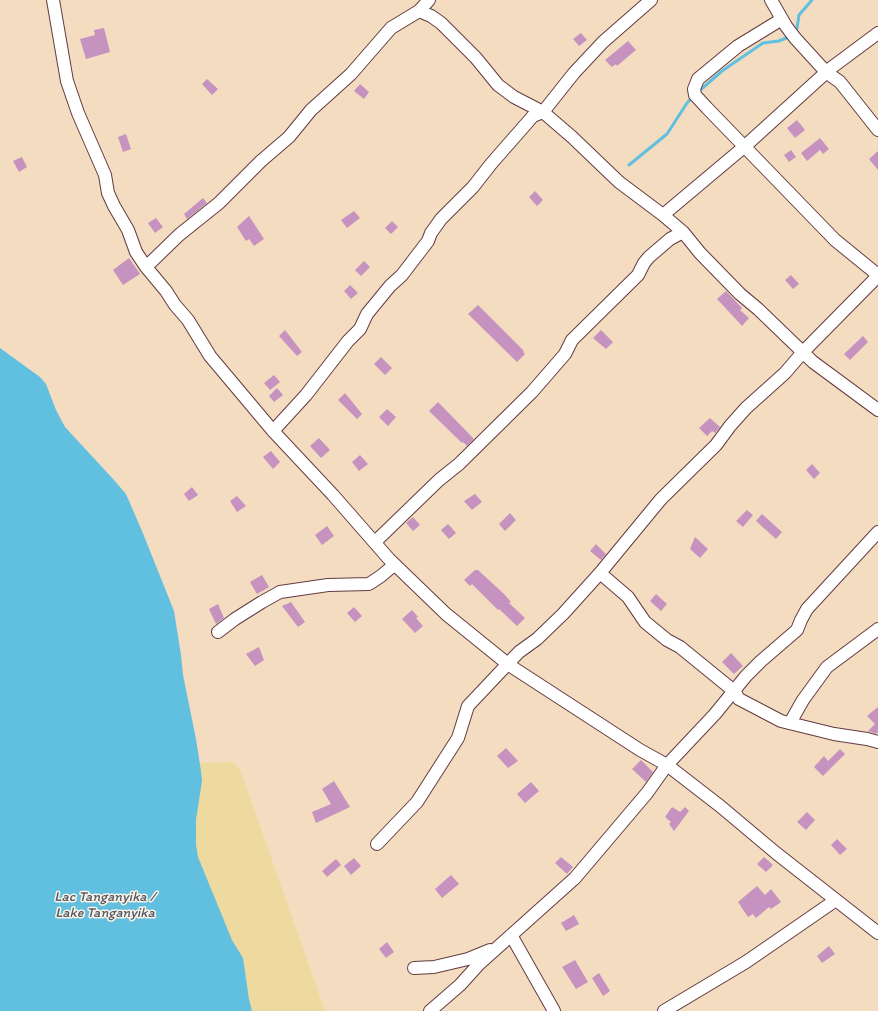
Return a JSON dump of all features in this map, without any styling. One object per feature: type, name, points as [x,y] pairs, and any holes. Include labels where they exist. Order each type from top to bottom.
[{"type":"street","points":[[53,0],[67,81],[78,113],[105,175],[108,193],[128,230],[136,252],[175,305],[188,320],[210,356],[272,431],[333,495],[394,564],[446,614],[509,665],[640,750],[667,764],[878,933]]},
{"type":"street","points":[[146,267],[179,235],[219,203],[260,161],[288,137],[311,110],[351,74],[391,28],[419,11],[429,0]]},
{"type":"street","points":[[272,431],[306,395],[348,341],[360,329],[367,314],[390,286],[402,275],[428,241],[431,233],[441,218],[473,187],[490,164],[533,116],[543,112],[574,73],[603,42],[651,0]]},
{"type":"street","points":[[771,0],[782,19],[803,47],[826,72],[840,82],[878,130]]},
{"type":"street","points":[[419,11],[431,16],[441,23],[476,58],[498,85],[505,91],[543,112],[572,137],[619,182],[683,232],[700,253],[740,294],[758,309],[820,369],[837,379],[878,410]]},
{"type":"street","points":[[377,844],[417,802],[458,738],[468,706],[509,665],[519,652],[537,639],[563,614],[600,574],[661,499],[716,445],[746,408],[785,373],[803,352],[878,275],[835,240],[695,95],[694,89],[698,79],[726,55],[782,19]]},
{"type":"street","points":[[663,215],[744,146],[826,72],[878,33]]},
{"type":"street","points":[[375,542],[439,480],[459,464],[532,392],[565,354],[572,340],[638,276],[644,263],[649,257],[670,239],[683,232]]},
{"type":"street","points":[[430,1011],[460,985],[479,964],[575,878],[647,793],[667,764],[715,714],[746,676],[797,630],[807,609],[878,532]]},
{"type":"street","points":[[218,632],[235,619],[280,592],[328,585],[369,584],[381,576],[394,564]]},
{"type":"street","points":[[600,574],[628,597],[645,622],[667,640],[680,647],[734,691],[738,699],[781,721],[834,734],[878,742]]},
{"type":"street","points":[[790,723],[803,700],[826,667],[878,629]]},
{"type":"street","points":[[664,1011],[746,962],[836,900]]},
{"type":"street","points":[[511,935],[554,1011]]},
{"type":"street","points":[[414,968],[434,967],[468,959],[498,947]]},
{"type":"sand","points":[[200,763],[234,763],[242,775],[325,1011],[252,1011],[243,958],[232,940],[219,909],[198,857],[196,844],[196,813],[201,771]]},
{"type":"water","name":"Lac Tanganyika / Lake Tanganyika","points":[[0,348],[40,377],[46,384],[56,410],[65,427],[126,494],[174,611],[183,675],[196,739],[202,781],[196,820],[196,844],[198,857],[232,940],[243,958],[252,1011],[0,1011]]},
{"type":"building","points":[[104,28],[110,52],[86,59],[80,39],[95,35],[94,30]]},
{"type":"building","points":[[581,33],[587,40],[579,46],[573,39]]},
{"type":"building","points":[[628,41],[636,50],[617,66],[616,64],[612,67],[605,60]]},
{"type":"building","points":[[207,79],[218,89],[212,95],[202,84]]},
{"type":"building","points":[[360,84],[369,92],[364,99],[354,91]]},
{"type":"building","points":[[797,120],[805,130],[795,138],[787,128]]},
{"type":"building","points":[[126,134],[131,149],[123,152],[118,137]]},
{"type":"building","points":[[820,138],[829,149],[823,154],[820,150],[807,161],[801,153]]},
{"type":"building","points":[[791,150],[796,157],[789,162],[784,155]]},
{"type":"building","points":[[878,151],[878,170],[869,159]]},
{"type":"building","points":[[22,157],[27,167],[19,172],[13,161]]},
{"type":"building","points":[[535,191],[543,200],[537,206],[529,197]]},
{"type":"building","points":[[203,198],[207,203],[187,219],[184,214]]},
{"type":"building","points":[[354,211],[360,218],[347,228],[341,220]]},
{"type":"building","points":[[249,216],[264,239],[254,246],[249,239],[246,241],[237,227]]},
{"type":"building","points":[[156,218],[163,227],[155,233],[148,223]]},
{"type":"building","points":[[392,221],[398,227],[391,234],[385,228]]},
{"type":"building","points":[[129,258],[140,274],[123,285],[113,270]]},
{"type":"building","points":[[364,261],[370,267],[361,276],[355,270]]},
{"type":"building","points":[[791,275],[799,284],[793,289],[785,280]]},
{"type":"building","points":[[350,285],[358,293],[351,299],[344,291]]},
{"type":"building","points":[[726,291],[742,308],[740,310],[749,318],[742,326],[717,299]]},
{"type":"building","points":[[478,305],[524,351],[523,352],[525,354],[517,362],[468,314]]},
{"type":"building","points":[[285,330],[302,352],[297,356],[279,336]]},
{"type":"building","points":[[601,330],[613,342],[606,349],[593,338]]},
{"type":"building","points":[[863,336],[868,342],[850,360],[844,354]]},
{"type":"building","points":[[381,357],[392,368],[385,375],[374,364]]},
{"type":"building","points":[[274,375],[280,382],[270,390],[264,383]]},
{"type":"building","points":[[277,388],[283,395],[274,402],[269,396]]},
{"type":"building","points":[[345,393],[362,414],[357,419],[338,400]]},
{"type":"building","points":[[438,402],[474,439],[467,446],[429,411]]},
{"type":"building","points":[[387,409],[396,417],[388,426],[379,417]]},
{"type":"building","points":[[710,418],[720,427],[715,433],[712,431],[707,436],[699,428]]},
{"type":"building","points":[[319,438],[330,450],[321,458],[310,446]]},
{"type":"building","points":[[271,451],[280,462],[273,469],[263,457]]},
{"type":"building","points":[[360,455],[368,464],[359,471],[352,462]]},
{"type":"building","points":[[812,464],[820,473],[814,479],[806,470]]},
{"type":"building","points":[[192,487],[198,495],[189,501],[184,494]]},
{"type":"building","points":[[475,494],[482,502],[472,510],[464,501]]},
{"type":"building","points":[[237,496],[246,506],[237,512],[230,501]]},
{"type":"building","points":[[747,510],[753,515],[743,527],[736,521]]},
{"type":"building","points":[[510,513],[516,520],[505,531],[499,524]]},
{"type":"building","points":[[762,514],[782,532],[776,539],[756,521]]},
{"type":"building","points":[[413,517],[420,525],[413,531],[406,523]]},
{"type":"building","points":[[448,524],[456,533],[449,539],[441,530]]},
{"type":"building","points":[[327,526],[334,536],[322,545],[315,535]]},
{"type":"building","points":[[695,537],[708,549],[700,558],[690,549]]},
{"type":"building","points":[[596,544],[606,554],[601,560],[590,551]]},
{"type":"building","points":[[475,570],[478,570],[504,594],[511,602],[509,603],[525,618],[517,626],[499,609],[498,610],[472,584],[470,586],[464,580]]},
{"type":"building","points":[[262,575],[269,587],[257,594],[250,582]]},
{"type":"building","points":[[656,594],[667,604],[661,611],[650,601]]},
{"type":"building","points":[[291,602],[305,622],[298,627],[282,606]]},
{"type":"building","points":[[218,604],[224,618],[216,624],[209,609]]},
{"type":"building","points":[[354,607],[362,616],[355,622],[347,613]]},
{"type":"building","points":[[412,610],[418,617],[416,618],[423,626],[415,633],[402,619]]},
{"type":"building","points":[[259,647],[264,660],[255,666],[246,654]]},
{"type":"building","points":[[731,653],[743,666],[734,674],[722,662]]},
{"type":"building","points":[[878,707],[878,732],[876,734],[868,731],[875,724],[867,716]]},
{"type":"building","points":[[506,748],[518,761],[508,768],[497,756]]},
{"type":"building","points":[[840,749],[845,754],[823,776],[814,767],[824,756],[828,761]]},
{"type":"building","points":[[641,760],[653,772],[646,782],[632,769]]},
{"type":"building","points":[[334,781],[350,807],[316,823],[312,812],[331,804],[322,789]]},
{"type":"building","points":[[531,782],[539,791],[525,803],[517,794]]},
{"type":"building","points":[[672,807],[680,812],[685,807],[689,811],[674,831],[669,824],[671,822],[665,817]]},
{"type":"building","points":[[807,812],[815,820],[806,830],[797,822]]},
{"type":"building","points":[[837,839],[847,849],[840,855],[831,845]]},
{"type":"building","points":[[561,857],[573,867],[567,874],[555,863]]},
{"type":"building","points":[[764,857],[773,865],[766,872],[757,864]]},
{"type":"building","points":[[354,858],[361,866],[351,875],[344,866]]},
{"type":"building","points":[[336,859],[341,865],[327,877],[322,871]]},
{"type":"building","points":[[451,875],[459,884],[442,898],[435,889]]},
{"type":"building","points":[[757,886],[765,895],[771,889],[781,902],[771,909],[769,907],[756,918],[753,914],[748,917],[738,902]]},
{"type":"building","points":[[574,915],[579,924],[566,931],[561,923]]},
{"type":"building","points":[[387,942],[394,952],[386,958],[379,949]]},
{"type":"building","points":[[829,946],[835,954],[822,963],[817,956]]},
{"type":"building","points":[[575,960],[588,982],[576,989],[562,967]]},
{"type":"building","points":[[599,973],[610,991],[603,996],[592,978]]},
{"type":"waterway","points":[[794,32],[797,28],[799,15],[812,0]]},
{"type":"waterway","points":[[698,92],[722,71],[763,43],[779,41],[791,36]]},
{"type":"waterway","points":[[629,165],[667,134],[687,103],[692,98]]}]
